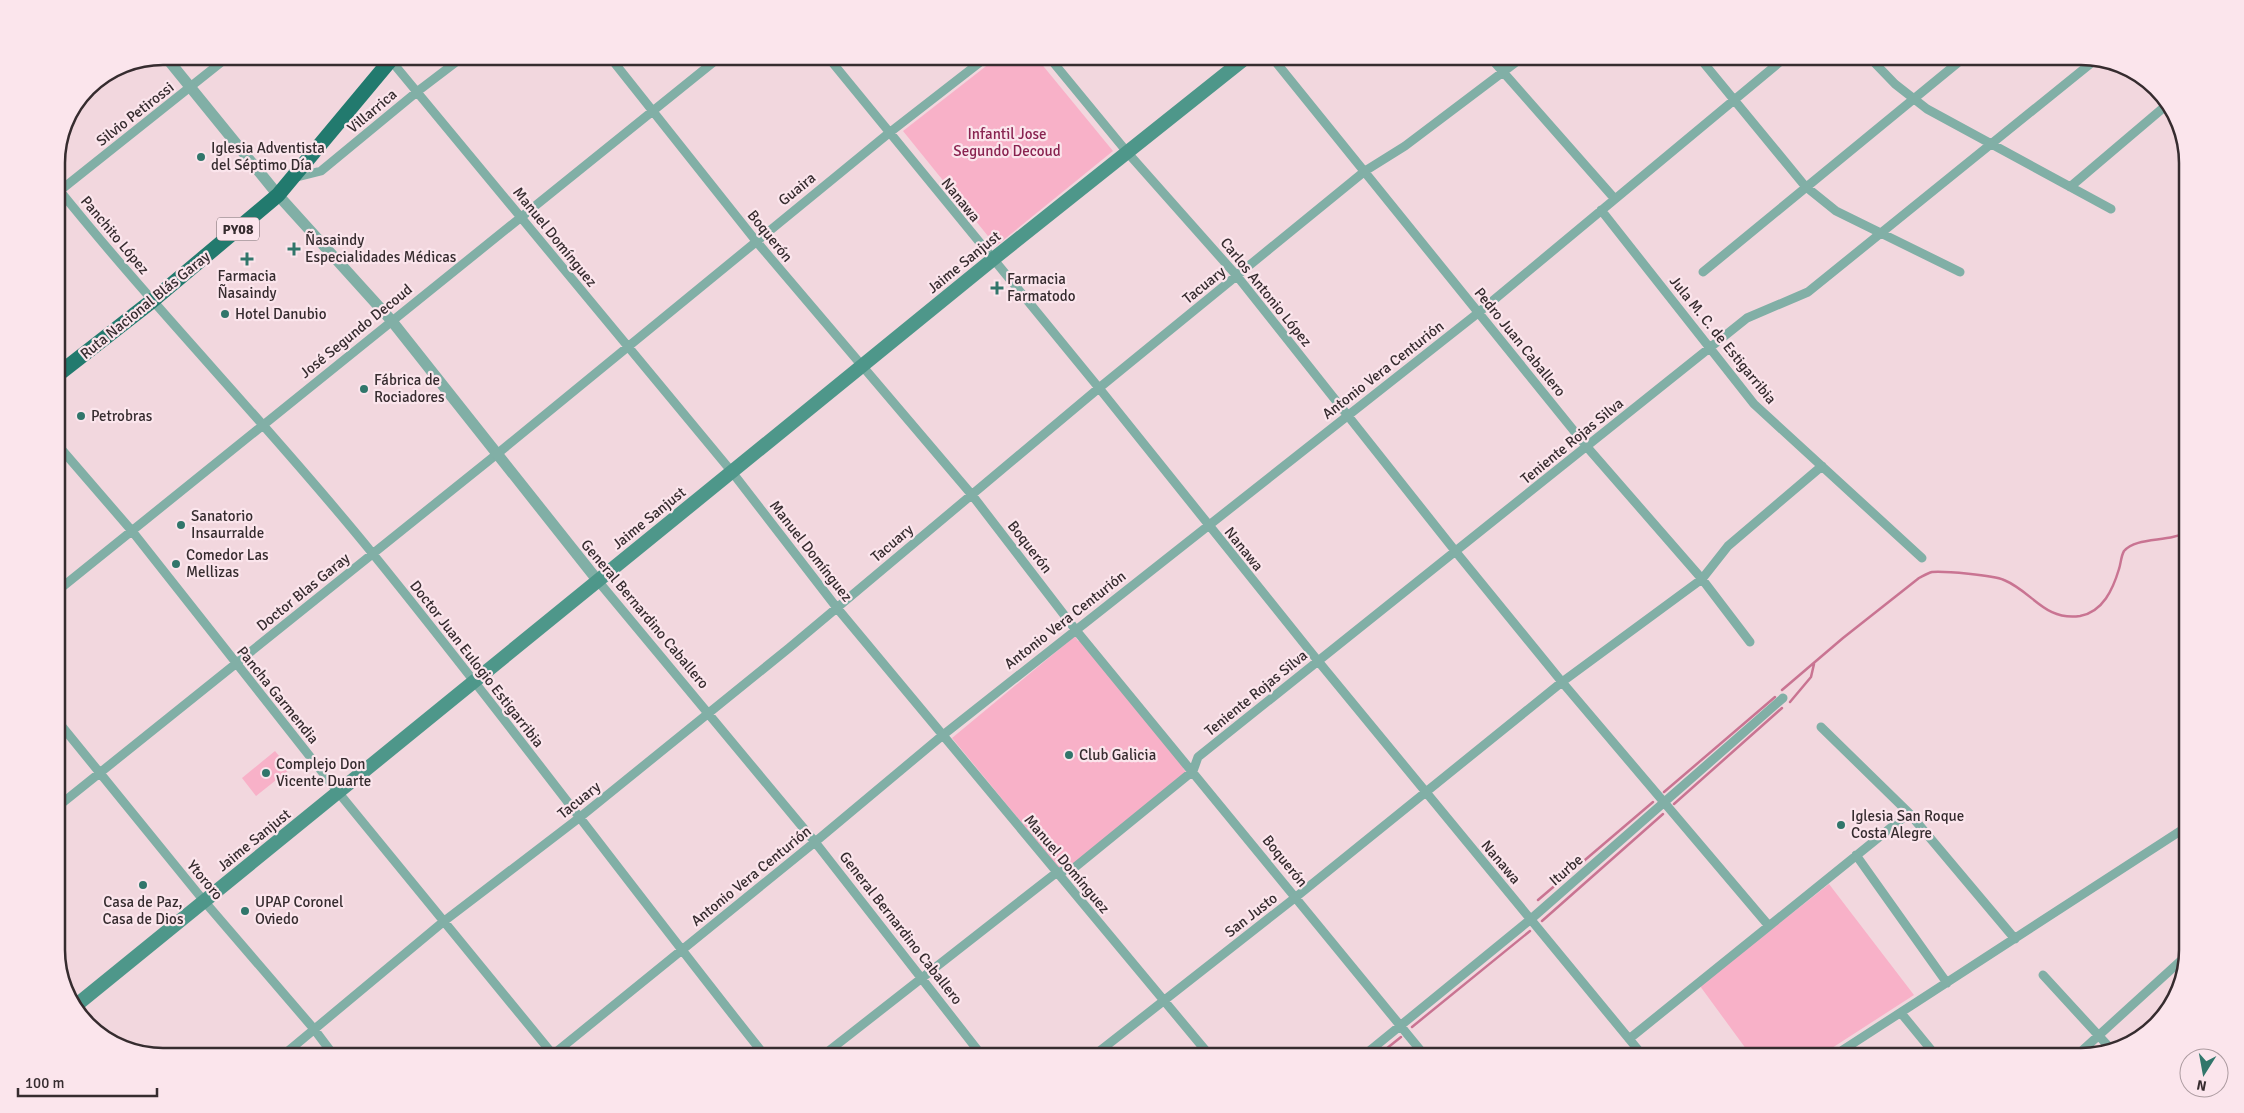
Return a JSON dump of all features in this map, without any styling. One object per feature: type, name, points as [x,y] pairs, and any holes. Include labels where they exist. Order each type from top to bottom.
[{"type":"highway","name":"Ruta Nacional Blás Garay","points":[[65,369],[152,301],[278,195],[385,65]]},
{"type":"main road","name":"Jaime Sanjust","points":[[81,1002],[992,260],[1237,65]]},
{"type":"street","name":"General Bernardino Caballero","points":[[172,65],[278,195],[391,320],[598,581],[815,842],[976,1048]]},
{"type":"street","name":"Silvio Petirossi","points":[[65,185],[218,65]]},
{"type":"street","name":"Manuel Domínguez","points":[[397,65],[627,347],[732,472],[837,608],[1056,874],[1203,1048]]},
{"type":"street","name":"Villarrica","points":[[292,178],[321,171],[452,65]]},
{"type":"street","name":"Boquerón","points":[[616,65],[756,241],[861,367],[972,494],[1075,629],[1419,1048]]},
{"type":"street","name":"José Segundo Decoud","points":[[65,585],[391,320],[710,65]]},
{"type":"street","name":"Nanawa","points":[[834,65],[992,260],[1099,388],[1318,662],[1629,1039],[1634,1048]]},
{"type":"street","name":"Guaira","points":[[627,347],[889,133],[976,65]]},
{"type":"street","name":"Carlos Antonio López","points":[[1055,65],[1127,152],[1237,276],[1347,416],[1562,682],[1769,926]]},
{"type":"street","name":"Pedro Juan Caballero","points":[[1278,65],[1587,447],[1702,579],[1750,642]]},
{"type":"street","points":[[1497,65],[1614,198]]},
{"type":"street","name":"Tacuary","points":[[292,1048],[443,922],[579,818],[789,648],[1099,388],[1365,171],[1405,146],[1512,65]]},
{"type":"street","points":[[1705,65],[1805,186],[1836,211],[1960,272]]},
{"type":"street","name":"Antonio Vera Centurión","points":[[562,1048],[1075,629],[1478,313],[1614,198],[1776,65]]},
{"type":"street","points":[[1877,65],[1895,84],[1927,109],[2111,209]]},
{"type":"street","points":[[1703,272],[1805,186],[1955,65]]},
{"type":"street","name":"Teniente Rojas Silva","points":[[833,1048],[1056,874],[1074,868],[1193,771],[1198,757],[1747,318],[1808,292],[2088,66]]},
{"type":"street","points":[[2070,187],[2162,109]]},
{"type":"street","name":"Panchito López","points":[[65,198],[152,301]]},
{"type":"street","name":"Jula M. C. de Estigarribia","points":[[1601,210],[1754,404],[1922,558]]},
{"type":"street","name":"Doctor Juan Eulogio Estigarribia","points":[[152,301],[263,424],[372,553],[681,951],[759,1048]]},
{"type":"street","name":"Doctor Blas Garay","points":[[65,801],[497,454],[627,347]]},
{"type":"street","name":"Pancha Garmendia","points":[[65,453],[132,531],[235,664],[545,1048]]},
{"type":"street","name":"San Justo","points":[[1104,1048],[1296,897],[1562,682],[1702,579],[1728,546],[1822,466]]},
{"type":"street","name":"Iturbe","points":[[1373,1048],[1530,919],[1783,698]]},
{"type":"street","points":[[1822,727],[1910,813],[2015,939]]},
{"type":"street","name":"Ytororo","points":[[65,730],[204,901],[328,1048]]},
{"type":"street","points":[[1629,1039],[1910,813]]},
{"type":"street","points":[[1846,1048],[2179,832]]},
{"type":"street","points":[[1856,855],[1947,983]]},
{"type":"street","points":[[2085,1048],[2178,963]]},
{"type":"street","points":[[2044,974],[2107,1045]]},
{"type":"street","points":[[1901,1013],[1930,1048]]},
{"type":"green space","name":"Infantil Jose Segundo Decoud","points":[[987,65],[1042,65],[1113,151],[996,246],[903,131]]},
{"type":"green space","name":"Club Galicia","points":[[1075,636],[1184,767],[1186,772],[1072,865],[1059,868],[952,738]]},
{"type":"green space","name":"Complejo Don Vicente Duarte","points":[[275,751],[290,769],[256,796],[242,778]]},
{"type":"green space","points":[[1829,884],[1914,995],[1832,1048],[1745,1048],[1700,986]]},
{"type":"waterway","points":[[1782,690],[1843,638],[1919,578],[1929,573],[1957,573],[1998,578],[2014,585],[2048,610],[2057,614],[2080,616],[2088,614],[2101,605],[2117,577],[2123,553],[2130,546],[2145,541],[2179,535]]},
{"type":"waterway","points":[[1790,702],[1811,677],[1814,664]]},
{"type":"waterway","points":[[1664,792],[1775,697]]},
{"type":"waterway","points":[[1674,804],[1782,708]]},
{"type":"waterway","points":[[1538,900],[1653,802]]},
{"type":"waterway","points":[[1542,921],[1663,814]]},
{"type":"waterway","points":[[1412,1027],[1530,931]]},
{"type":"waterway","points":[[1387,1048],[1401,1037]]},
{"type":"place","name":"Iglesia Adventista del Séptimo Día","points":[[201,157]]},
{"type":"place","name":"Ñasaindy Especialidades Médicas","points":[[294,249]]},
{"type":"place","name":"Farmacia Ñasaindy","points":[[247,259]]},
{"type":"place","name":"Farmacia Farmatodo","points":[[997,288]]},
{"type":"place","name":"Hotel Danubio","points":[[225,314]]},
{"type":"place","name":"Fábrica de Rociadores","points":[[364,389]]},
{"type":"place","name":"Petrobras","points":[[81,416]]},
{"type":"place","name":"Sanatorio Insaurralde","points":[[181,525]]},
{"type":"place","name":"Comedor Las Mellizas","points":[[176,564]]},
{"type":"place","name":"Club Galicia","points":[[1069,755]]},
{"type":"place","name":"Complejo Don Vicente Duarte","points":[[266,773]]},
{"type":"place","name":"Iglesia San Roque Costa Alegre","points":[[1841,825]]},
{"type":"place","name":"Casa de Paz, Casa de Dios","points":[[143,885]]},
{"type":"place","name":"UPAP Coronel Oviedo","points":[[245,911]]}]
